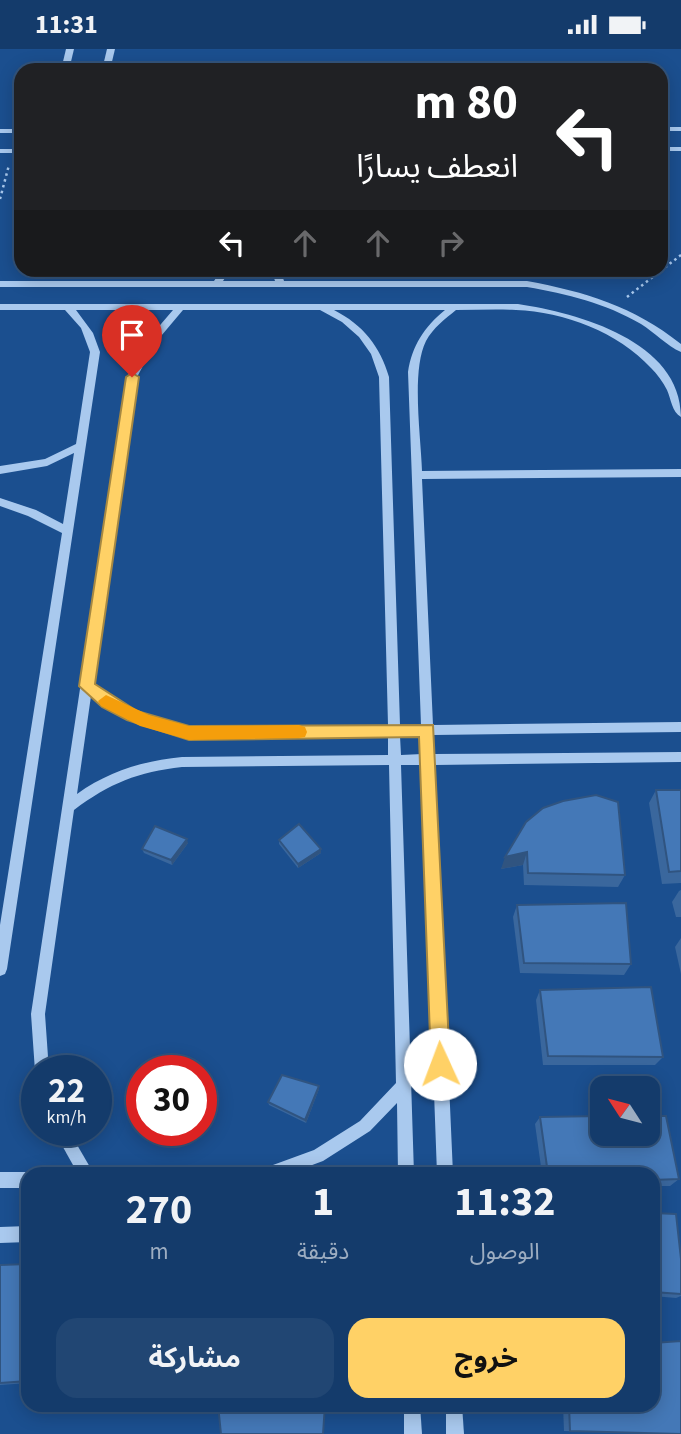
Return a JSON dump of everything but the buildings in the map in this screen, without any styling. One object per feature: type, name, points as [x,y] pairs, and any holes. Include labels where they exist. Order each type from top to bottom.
[{"type":"street","points":[[217,284],[222,277]]},
{"type":"street","points":[[278,277],[280,283]]},
{"type":"street","points":[[0,284],[527,284],[573,292],[616,306],[654,326],[681,349]]},
{"type":"street","points":[[0,307],[518,307],[551,311],[584,320],[614,333],[640,351],[661,371],[676,395],[681,414]]},
{"type":"street","points":[[0,969],[95,352],[91,335],[82,320],[67,307]]},
{"type":"street","points":[[41,1055],[38,1014],[132,377],[142,352],[159,328],[180,308]]},
{"type":"street","points":[[323,308],[343,317],[365,337],[380,360],[384,377],[406,1167]]},
{"type":"street","points":[[445,1167],[413,372],[415,353],[423,336],[453,308]]},
{"type":"street","points":[[0,470],[47,462],[81,446]]},
{"type":"street","points":[[417,475],[681,473]]},
{"type":"street","points":[[0,502],[32,513],[67,531]]},
{"type":"street","points":[[87,686],[132,716],[189,733],[681,727]]},
{"type":"street","points":[[69,807],[94,788],[121,773],[151,765],[681,757]]},
{"type":"street","points":[[287,1167],[318,1156],[365,1126],[402,1087]]},
{"type":"street","points":[[70,1146],[82,1167]]},
{"type":"street","points":[[0,1180],[21,1180]]},
{"type":"street","points":[[0,1235],[21,1234]]},
{"type":"street","points":[[412,1412],[413,1434]]},
{"type":"street","points":[[454,1412],[455,1434]]},
{"type":"path","points":[[0,199],[14,159]]},
{"type":"path","points":[[616,306],[653,277]]},
{"type":"slow traffic","points":[[106,701],[132,716],[189,733],[299,732]]},
{"type":"route","points":[[132,377],[87,686],[132,716],[189,733],[427,730],[440,1064]]}]
